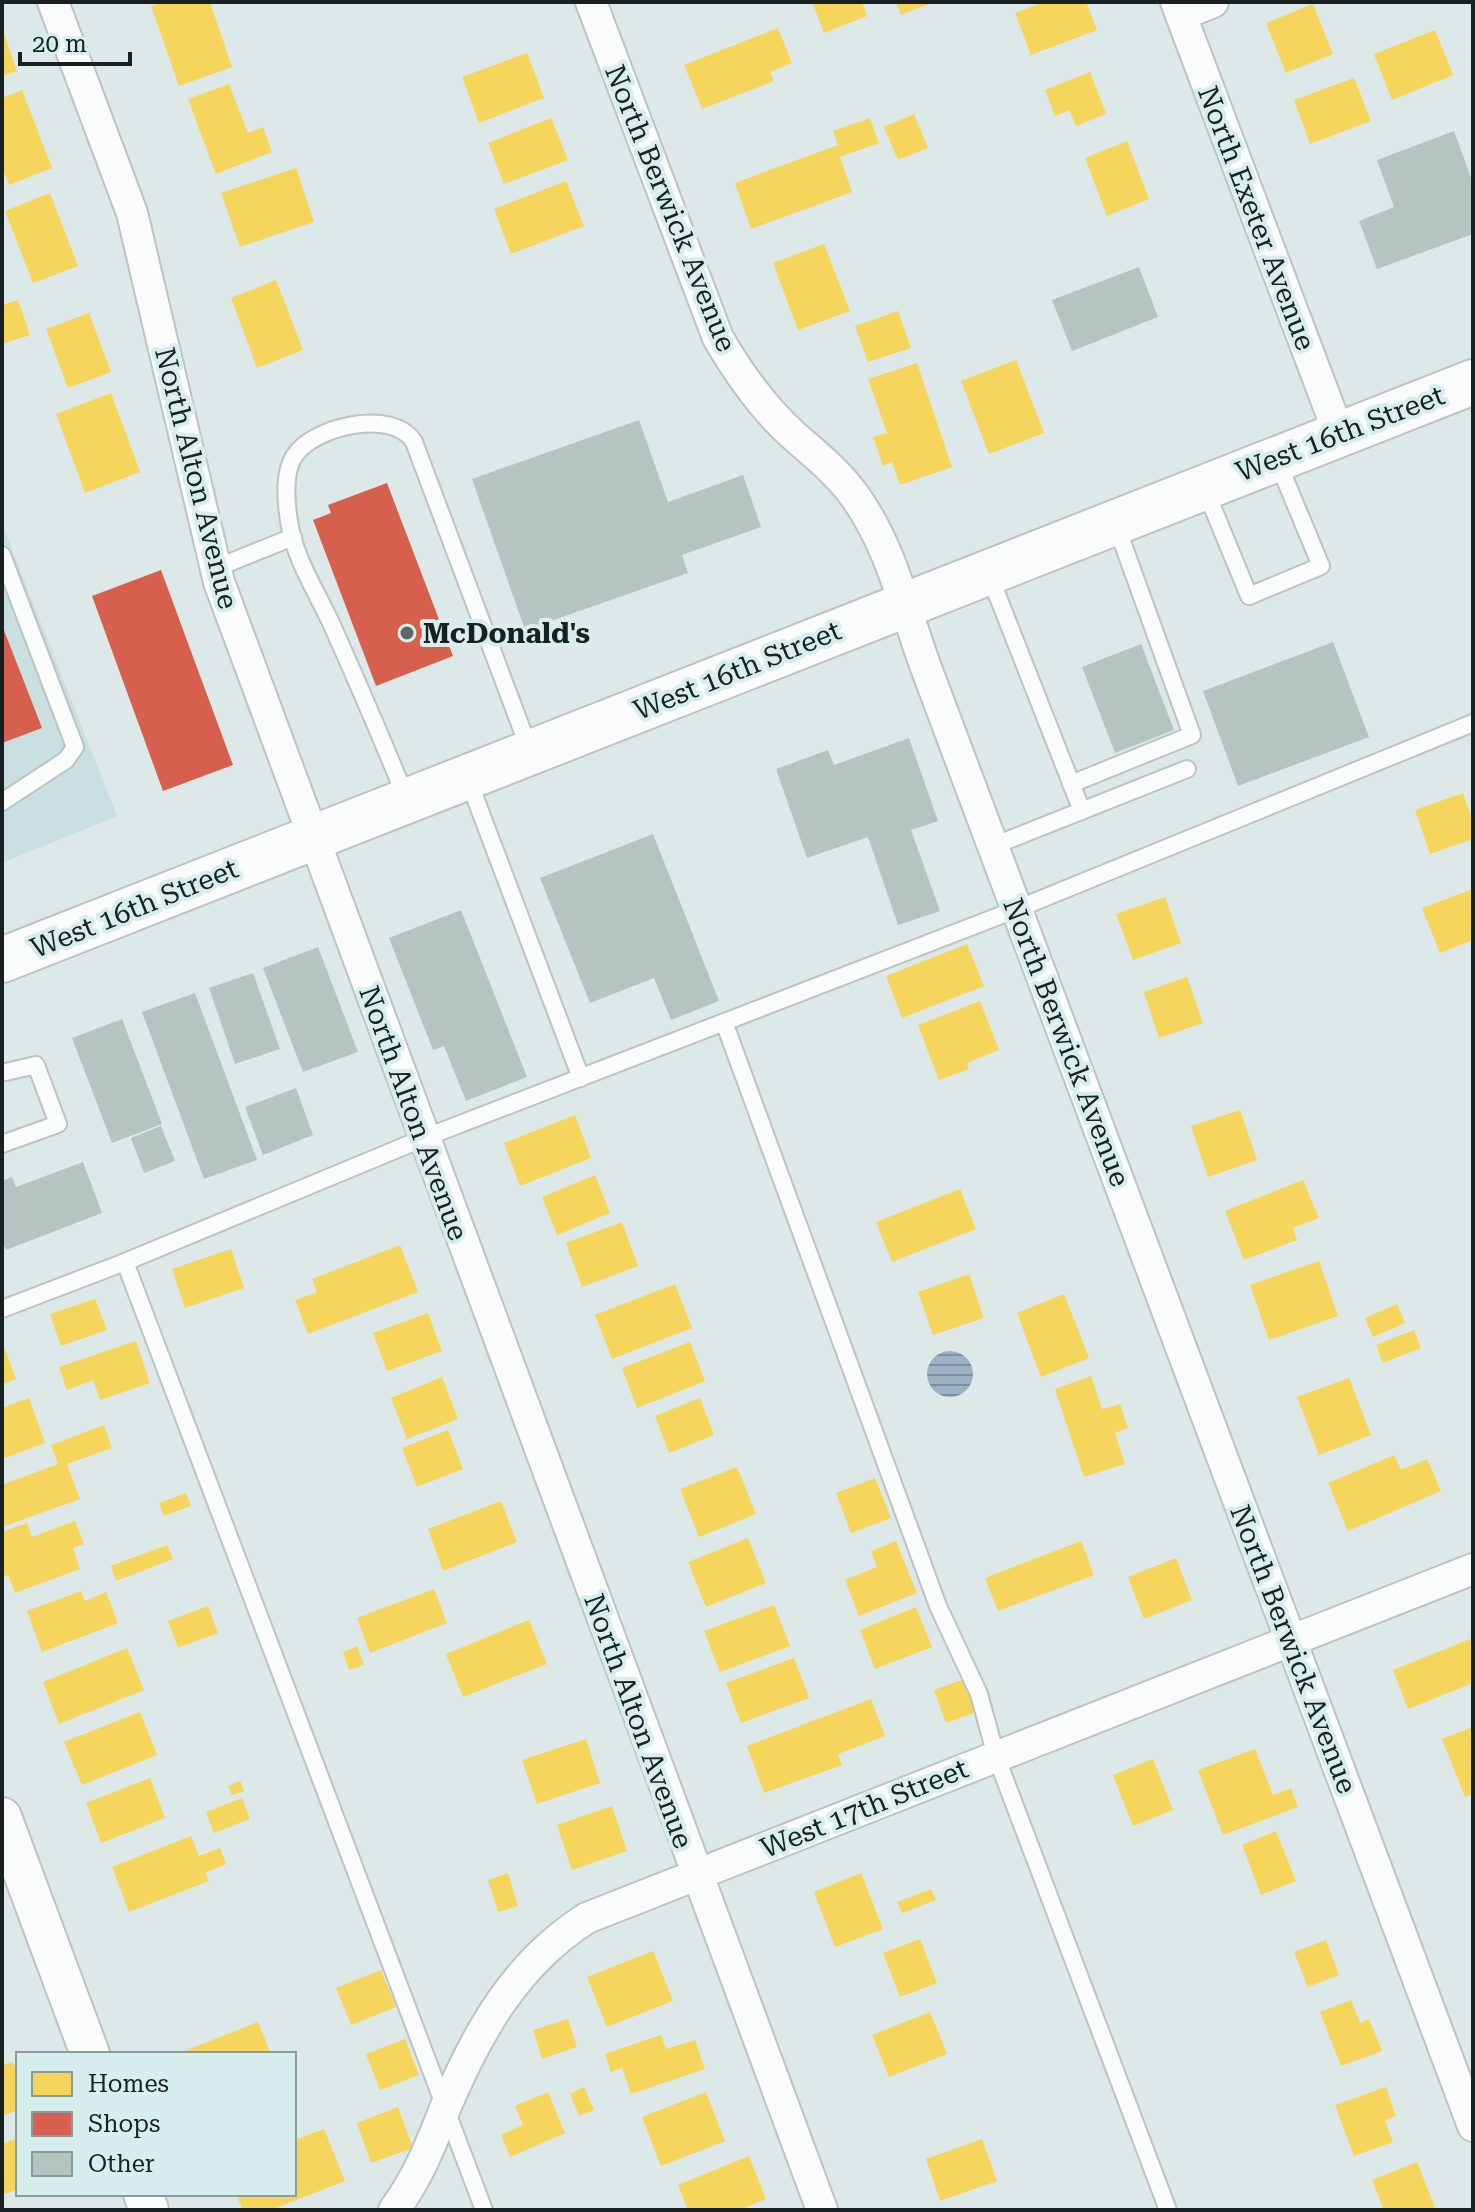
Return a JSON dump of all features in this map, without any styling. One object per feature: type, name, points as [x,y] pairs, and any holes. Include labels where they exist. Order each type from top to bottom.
[{"type":"main road","name":"West 16th Street","points":[[2,960],[1473,382]]},
{"type":"street","name":"North Alton Avenue","points":[[53,2],[132,213],[216,568],[695,1875],[822,2210]]},
{"type":"street","name":"North Berwick Avenue","points":[[591,2],[718,338],[756,397],[819,456],[854,495],[873,523],[888,556],[903,605],[1473,2126]]},
{"type":"street","points":[[1178,8],[1213,2]]},
{"type":"street","name":"North Exeter Avenue","points":[[1178,8],[1339,434]]},
{"type":"street","name":"West 17th Street","points":[[394,2210],[424,2162],[446,2108],[495,2009],[535,1957],[587,1918],[1473,1569]]},
{"type":"street","points":[[2,1817],[89,2052]]},
{"type":"lane","points":[[407,801],[293,537],[286,497],[290,467],[295,455],[306,444],[332,432],[379,422],[408,432],[530,752]]},
{"type":"lane","points":[[1204,487],[1249,596],[1321,566],[1276,459]]},
{"type":"lane","points":[[1071,784],[1192,735],[1115,522]]},
{"type":"lane","points":[[216,568],[293,537]]},
{"type":"lane","points":[[2,555],[75,747],[66,760],[2,802]]},
{"type":"lane","points":[[988,572],[1082,811]]},
{"type":"lane","points":[[2,1309],[125,1262],[424,1138],[1017,909],[1473,723]]},
{"type":"lane","points":[[993,846],[1187,769]]},
{"type":"lane","points":[[468,777],[581,1078]]},
{"type":"lane","points":[[724,1022],[938,1606],[979,1694],[996,1756],[1168,2210]]},
{"type":"lane","points":[[2,1144],[58,1124],[36,1065],[3,1068]]},
{"type":"lane","points":[[125,1262],[484,2210]]},
{"type":"shaded area","points":[[2,524],[117,816],[2,863]]},
{"type":"water","points":[[950,1351],[966,1358],[973,1374],[966,1390],[950,1397],[934,1390],[927,1374],[934,1358]]},
{"type":"building: Homes","points":[[163,2],[210,2],[232,67],[179,86],[151,6]]},
{"type":"building: Homes","points":[[812,2],[862,2],[867,16],[824,33]]},
{"type":"building: Homes","points":[[896,2],[934,2],[901,15]]},
{"type":"building: Homes","points":[[1044,2],[1086,2],[1097,30],[1031,55],[1015,13]]},
{"type":"building: Homes","points":[[1313,4],[1333,54],[1286,73],[1266,23]]},
{"type":"building: Homes","points":[[2,28],[17,71],[2,76]]},
{"type":"building: Homes","points":[[778,28],[792,63],[770,72],[774,81],[702,109],[684,65]]},
{"type":"building: Homes","points":[[1435,30],[1453,75],[1392,100],[1374,54]]},
{"type":"building: Homes","points":[[527,53],[544,98],[479,123],[462,77]]},
{"type":"building: Homes","points":[[1090,72],[1106,114],[1076,126],[1069,110],[1055,116],[1045,90]]},
{"type":"building: Homes","points":[[1354,78],[1371,121],[1310,144],[1294,100]]},
{"type":"building: Homes","points":[[229,84],[248,133],[263,127],[272,152],[216,174],[188,99]]},
{"type":"building: Homes","points":[[22,90],[52,168],[9,185],[2,167],[2,98]]},
{"type":"building: Homes","points":[[914,114],[928,148],[898,160],[884,127]]},
{"type":"building: Homes","points":[[551,118],[568,160],[504,184],[488,143]]},
{"type":"building: Homes","points":[[870,118],[879,143],[840,157],[852,192],[751,229],[735,183],[838,145],[833,131]]},
{"type":"building: Homes","points":[[1127,141],[1149,199],[1107,216],[1085,158]]},
{"type":"building: Homes","points":[[296,168],[314,222],[240,247],[221,193]]},
{"type":"building: Homes","points":[[566,181],[584,226],[511,254],[494,209]]},
{"type":"building: Homes","points":[[50,193],[78,266],[33,283],[5,211]]},
{"type":"building: Homes","points":[[824,244],[850,311],[798,330],[773,263]]},
{"type":"building: Homes","points":[[276,280],[303,350],[257,368],[231,298]]},
{"type":"building: Homes","points":[[18,300],[30,335],[2,344],[2,305]]},
{"type":"building: Homes","points":[[898,311],[911,348],[868,362],[855,326]]},
{"type":"building: Homes","points":[[89,313],[111,372],[68,388],[46,329]]},
{"type":"building: Homes","points":[[1016,360],[1044,433],[989,454],[961,381]]},
{"type":"building: Homes","points":[[917,363],[952,467],[900,485],[892,462],[883,466],[873,437],[887,433],[868,379]]},
{"type":"building: Homes","points":[[111,393],[140,472],[85,493],[56,414]]},
{"type":"building: Homes","points":[[1463,793],[1473,822],[1473,839],[1430,854],[1415,810]]},
{"type":"building: Homes","points":[[1473,889],[1473,940],[1440,953],[1422,908]]},
{"type":"building: Homes","points":[[1165,897],[1181,943],[1133,960],[1116,914]]},
{"type":"building: Homes","points":[[967,944],[984,986],[902,1018],[886,976]]},
{"type":"building: Homes","points":[[1187,977],[1203,1023],[1159,1038],[1144,992]]},
{"type":"building: Homes","points":[[980,1001],[999,1050],[967,1063],[969,1069],[939,1080],[918,1025]]},
{"type":"building: Homes","points":[[1240,1110],[1257,1160],[1208,1177],[1191,1126]]},
{"type":"building: Homes","points":[[575,1115],[591,1158],[520,1186],[504,1143]]},
{"type":"building: Homes","points":[[595,1175],[610,1213],[557,1235],[542,1197]]},
{"type":"building: Homes","points":[[1303,1180],[1319,1218],[1293,1228],[1297,1240],[1244,1260],[1225,1211]]},
{"type":"building: Homes","points":[[960,1189],[976,1229],[892,1262],[876,1222]]},
{"type":"building: Homes","points":[[622,1222],[638,1266],[582,1287],[566,1243]]},
{"type":"building: Homes","points":[[400,1245],[418,1292],[308,1334],[295,1300],[317,1292],[312,1279]]},
{"type":"building: Homes","points":[[231,1249],[244,1288],[185,1308],[172,1269]]},
{"type":"building: Homes","points":[[1319,1261],[1338,1316],[1269,1340],[1250,1285]]},
{"type":"building: Homes","points":[[969,1274],[984,1318],[933,1335],[918,1292]]},
{"type":"building: Homes","points":[[675,1284],[692,1328],[612,1359],[595,1315]]},
{"type":"building: Homes","points":[[1064,1294],[1089,1358],[1041,1377],[1017,1313]]},
{"type":"building: Homes","points":[[95,1299],[107,1330],[61,1346],[50,1314]]},
{"type":"building: Homes","points":[[1397,1304],[1405,1323],[1373,1337],[1365,1318]]},
{"type":"building: Homes","points":[[428,1313],[442,1351],[387,1371],[373,1333]]},
{"type":"building: Homes","points":[[1414,1330],[1421,1348],[1383,1363],[1376,1345]]},
{"type":"building: Homes","points":[[136,1341],[150,1383],[100,1400],[93,1380],[67,1390],[59,1367]]},
{"type":"building: Homes","points":[[2,1342],[16,1379],[2,1384]]},
{"type":"building: Homes","points":[[690,1342],[705,1381],[637,1408],[622,1368]]},
{"type":"building: Homes","points":[[1091,1376],[1102,1409],[1120,1404],[1128,1428],[1115,1433],[1125,1464],[1084,1477],[1055,1389]]},
{"type":"building: Homes","points":[[442,1377],[458,1419],[407,1439],[391,1398]]},
{"type":"building: Homes","points":[[1349,1378],[1371,1435],[1319,1455],[1297,1397]]},
{"type":"building: Homes","points":[[29,1398],[45,1443],[2,1459],[2,1408]]},
{"type":"building: Homes","points":[[700,1398],[714,1435],[669,1453],[655,1416]]},
{"type":"building: Homes","points":[[104,1425],[112,1448],[67,1464],[80,1499],[2,1527],[2,1485],[58,1464],[51,1445]]},
{"type":"building: Homes","points":[[448,1430],[463,1469],[417,1487],[402,1448]]},
{"type":"building: Homes","points":[[1394,1455],[1401,1470],[1427,1459],[1441,1491],[1348,1531],[1328,1483]]},
{"type":"building: Homes","points":[[737,1467],[756,1514],[699,1537],[680,1489]]},
{"type":"building: Homes","points":[[875,1478],[891,1518],[851,1533],[836,1493]]},
{"type":"building: Homes","points":[[186,1493],[191,1506],[164,1516],[159,1503]]},
{"type":"building: Homes","points":[[501,1501],[517,1542],[443,1571],[428,1529]]},
{"type":"building: Homes","points":[[75,1521],[84,1544],[73,1548],[80,1569],[15,1593],[8,1575],[2,1577],[2,1532],[27,1523],[32,1537]]},
{"type":"building: Homes","points":[[748,1538],[766,1583],[706,1607],[688,1562]]},
{"type":"building: Homes","points":[[896,1541],[917,1593],[859,1616],[845,1580],[877,1567],[871,1551]]},
{"type":"building: Homes","points":[[1081,1541],[1094,1575],[998,1611],[985,1578]]},
{"type":"building: Homes","points":[[167,1545],[173,1559],[116,1581],[111,1566]]},
{"type":"building: Homes","points":[[1176,1558],[1192,1600],[1144,1619],[1128,1577]]},
{"type":"building: Homes","points":[[434,1589],[447,1623],[370,1653],[357,1618]]},
{"type":"building: Homes","points":[[81,1591],[85,1601],[106,1592],[118,1623],[42,1652],[27,1611]]},
{"type":"building: Homes","points":[[774,1605],[790,1646],[720,1672],[704,1631]]},
{"type":"building: Homes","points":[[208,1606],[218,1633],[178,1648],[168,1621]]},
{"type":"building: Homes","points":[[916,1607],[932,1647],[875,1669],[860,1630]]},
{"type":"building: Homes","points":[[529,1620],[547,1664],[463,1697],[446,1654]]},
{"type":"building: Homes","points":[[1470,1639],[1473,1683],[1408,1709],[1393,1670]]},
{"type":"building: Homes","points":[[357,1646],[364,1665],[349,1670],[343,1652]]},
{"type":"building: Homes","points":[[127,1648],[144,1690],[59,1724],[43,1682]]},
{"type":"building: Homes","points":[[794,1658],[809,1698],[741,1723],[726,1683]]},
{"type":"building: Homes","points":[[967,1678],[979,1711],[946,1723],[934,1690]]},
{"type":"building: Homes","points":[[871,1699],[885,1736],[838,1754],[842,1765],[764,1793],[747,1746]]},
{"type":"building: Homes","points":[[140,1712],[157,1755],[82,1785],[64,1742]]},
{"type":"building: Homes","points":[[1473,1727],[1473,1794],[1465,1797],[1442,1739]]},
{"type":"building: Homes","points":[[586,1739],[600,1783],[537,1804],[522,1760]]},
{"type":"building: Homes","points":[[1255,1749],[1273,1795],[1291,1788],[1298,1807],[1223,1835],[1198,1770]]},
{"type":"building: Homes","points":[[1153,1759],[1173,1810],[1133,1826],[1113,1775]]},
{"type":"building: Homes","points":[[150,1778],[165,1818],[101,1843],[86,1803]]},
{"type":"building: Homes","points":[[240,1781],[244,1791],[232,1795],[228,1786]]},
{"type":"building: Homes","points":[[242,1798],[250,1819],[214,1833],[206,1812]]},
{"type":"building: Homes","points":[[612,1806],[627,1851],[572,1870],[557,1825]]},
{"type":"building: Homes","points":[[1276,1831],[1296,1881],[1261,1895],[1242,1845]]},
{"type":"building: Homes","points":[[191,1836],[199,1856],[220,1848],[226,1864],[205,1873],[209,1881],[129,1912],[112,1867]]},
{"type":"building: Homes","points":[[508,1873],[518,1906],[498,1912],[488,1880]]},
{"type":"building: Homes","points":[[861,1873],[883,1929],[835,1947],[814,1892]]},
{"type":"building: Homes","points":[[931,1889],[936,1900],[902,1913],[897,1902]]},
{"type":"building: Homes","points":[[920,1939],[937,1983],[900,1997],[883,1953]]},
{"type":"building: Homes","points":[[1326,1940],[1339,1975],[1308,1987],[1294,1952]]},
{"type":"building: Homes","points":[[653,1951],[673,2001],[607,2027],[587,1977]]},
{"type":"building: Homes","points":[[381,1970],[396,2007],[351,2025],[336,1988]]},
{"type":"building: Homes","points":[[1351,2000],[1360,2023],[1369,2019],[1382,2051],[1341,2066],[1320,2012]]},
{"type":"building: Homes","points":[[930,2012],[947,2054],[889,2077],[872,2035]]},
{"type":"building: Homes","points":[[568,2019],[577,2047],[542,2059],[533,2030]]},
{"type":"building: Homes","points":[[258,2022],[270,2052],[182,2052]]},
{"type":"building: Homes","points":[[661,2035],[666,2049],[695,2040],[705,2069],[631,2094],[622,2068],[611,2072],[605,2054]]},
{"type":"building: Homes","points":[[405,2039],[419,2075],[380,2090],[366,2054]]},
{"type":"building: Homes","points":[[13,2062],[16,2070],[16,2111],[2,2116],[2,2065]]},
{"type":"building: Homes","points":[[584,2087],[594,2110],[579,2116],[570,2094]]},
{"type":"building: Homes","points":[[1386,2087],[1396,2116],[1385,2120],[1393,2142],[1354,2156],[1335,2105]]},
{"type":"building: Homes","points":[[548,2092],[565,2133],[510,2157],[501,2135],[523,2125],[515,2106]]},
{"type":"building: Homes","points":[[706,2092],[725,2141],[661,2166],[642,2117]]},
{"type":"building: Homes","points":[[398,2107],[413,2148],[371,2163],[357,2123]]},
{"type":"building: Homes","points":[[324,2129],[345,2181],[271,2210],[243,2210],[237,2196],[296,2196],[296,2139]]},
{"type":"building: Homes","points":[[16,2139],[16,2190],[2,2195],[2,2144]]},
{"type":"building: Homes","points":[[982,2139],[997,2181],[940,2201],[926,2159]]},
{"type":"building: Homes","points":[[749,2156],[766,2199],[740,2210],[688,2210],[678,2185]]},
{"type":"building: Homes","points":[[1417,2162],[1436,2210],[1384,2210],[1372,2180]]},
{"type":"building: Shops","points":[[387,483],[453,656],[376,686],[313,520],[331,513],[328,505]]},
{"type":"building: Shops","points":[[161,570],[233,765],[163,791],[92,596]]},
{"type":"building: Shops","points":[[2,625],[42,728],[2,743]]},
{"type":"building: Other","points":[[1454,131],[1473,183],[1473,234],[1377,269],[1359,221],[1394,207],[1377,160]]},
{"type":"building: Other","points":[[1139,267],[1158,317],[1072,351],[1052,300]]},
{"type":"building: Other","points":[[639,420],[668,502],[743,475],[761,527],[682,555],[688,573],[525,630],[472,479]]},
{"type":"building: Other","points":[[1333,642],[1369,737],[1238,786],[1203,691]]},
{"type":"building: Other","points":[[1141,644],[1174,730],[1115,753],[1082,667]]},
{"type":"building: Other","points":[[909,738],[938,821],[911,830],[940,911],[898,925],[868,837],[807,858],[776,769],[828,750],[834,765]]},
{"type":"building: Other","points":[[653,834],[719,1001],[671,1020],[654,978],[590,1003],[540,878]]},
{"type":"building: Other","points":[[461,910],[527,1077],[466,1101],[444,1046],[433,1050],[389,938]]},
{"type":"building: Other","points":[[318,947],[358,1052],[303,1072],[263,968]]},
{"type":"building: Other","points":[[253,973],[280,1049],[235,1064],[209,988]]},
{"type":"building: Other","points":[[195,993],[257,1160],[204,1179],[142,1012]]},
{"type":"building: Other","points":[[122,1019],[162,1124],[112,1143],[72,1038]]},
{"type":"building: Other","points":[[296,1088],[313,1135],[263,1155],[245,1107]]},
{"type":"building: Other","points":[[161,1126],[175,1161],[144,1173],[131,1138]]},
{"type":"building: Other","points":[[83,1162],[102,1213],[6,1250],[2,1240],[2,1181],[12,1177],[16,1187]]},
{"type":"place","name":"McDonald's","points":[[407,633]]}]
